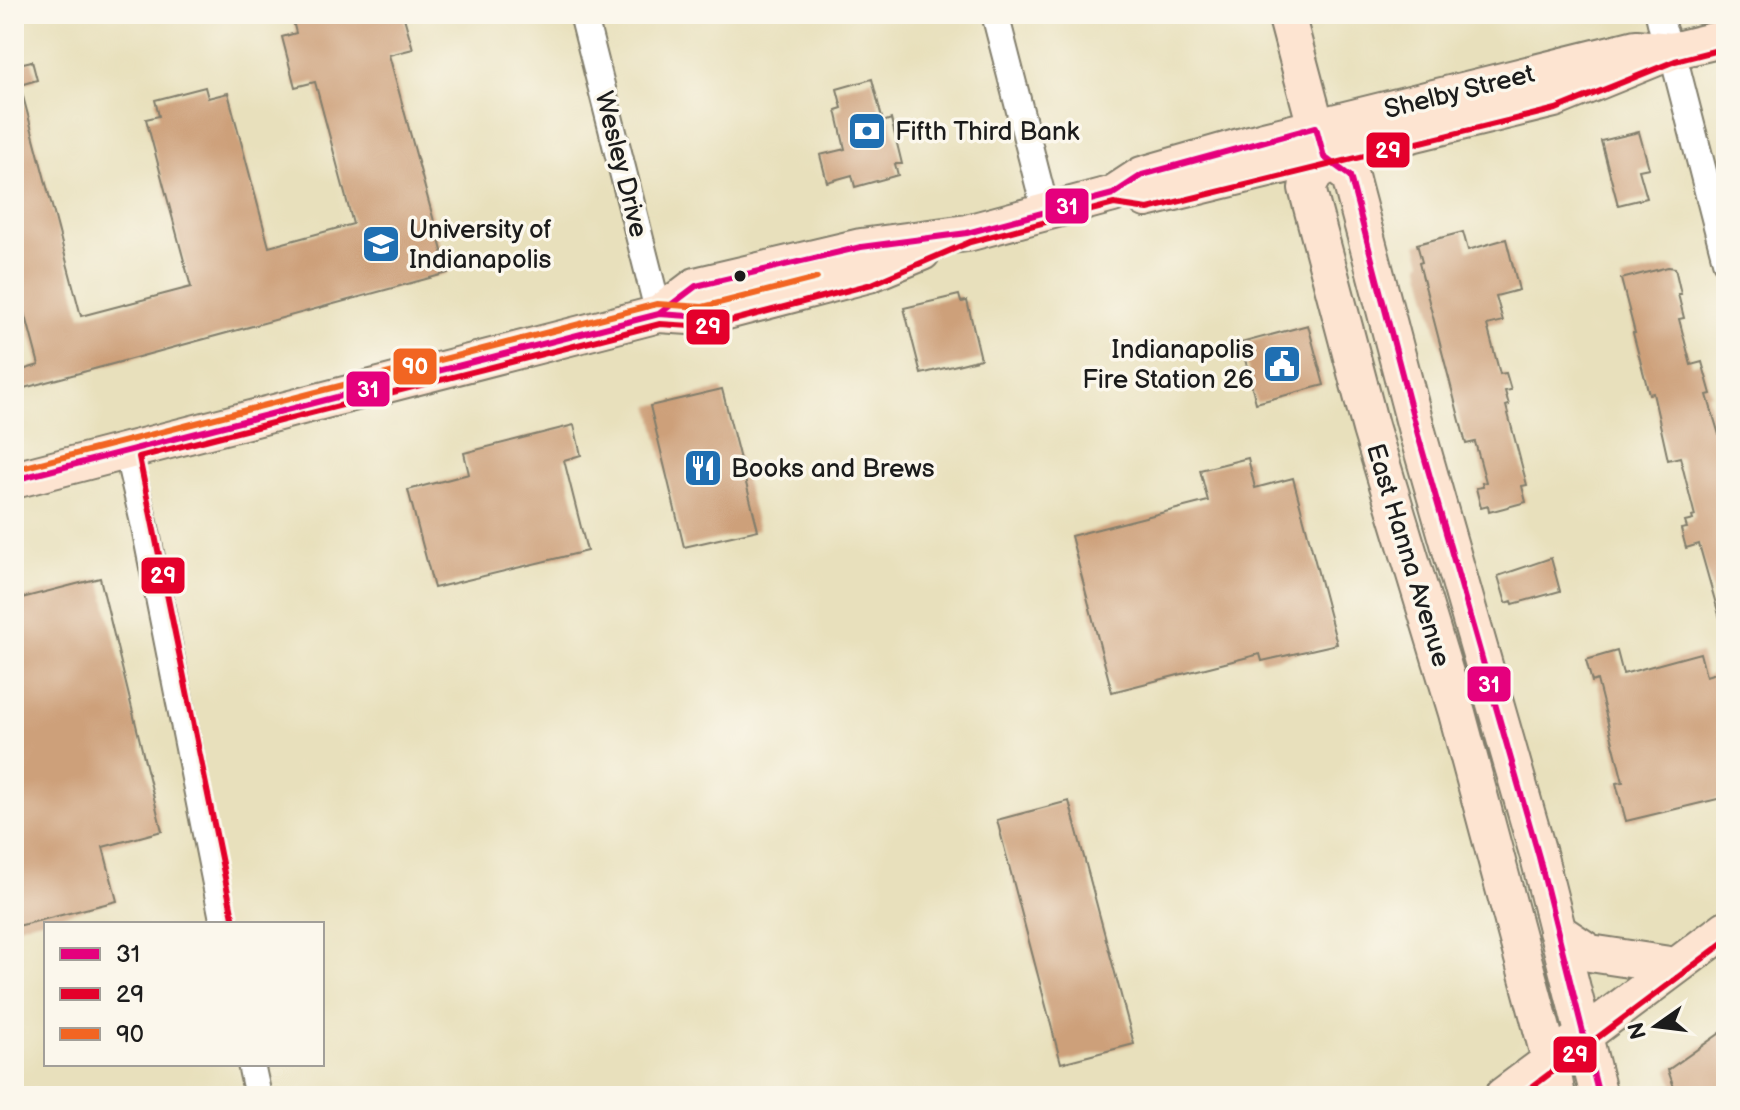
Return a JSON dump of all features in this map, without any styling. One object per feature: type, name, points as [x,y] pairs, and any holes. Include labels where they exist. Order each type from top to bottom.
[{"type":"main road","points":[[1286,14],[1320,142]]},
{"type":"main road","name":"Shelby Street","points":[[15,475],[127,450],[659,314],[704,317],[808,291],[869,274],[967,233],[1113,194],[1146,199],[1320,142],[1636,48],[1672,51],[1726,38]]},
{"type":"main road","name":"East Hanna Avenue","points":[[1320,142],[1350,176],[1418,435],[1502,725],[1599,1096]]},
{"type":"main road","name":"East Hanna Avenue","points":[[1320,142],[1307,188],[1331,286],[1457,713],[1550,1059],[1557,1096]]},
{"type":"main road","points":[[1503,1096],[1726,929]]},
{"type":"main road","points":[[1557,931],[1590,953],[1676,966]]},
{"type":"street","name":"Wesley Drive","points":[[583,14],[659,314]]},
{"type":"street","points":[[995,14],[1046,212]]},
{"type":"street","points":[[1659,14],[1672,51],[1726,261]]},
{"type":"street","points":[[127,450],[224,922]]},
{"type":"street","points":[[251,1066],[258,1096]]},
{"type":"building","points":[[304,14],[403,14],[413,49],[389,55],[448,273],[24,388],[19,371],[39,365],[14,271],[14,65],[32,61],[37,80],[20,85],[81,316],[191,287],[146,119],[159,116],[155,100],[205,87],[208,98],[228,93],[269,247],[353,224],[315,82],[295,87],[282,37],[296,33],[292,17]]},
{"type":"building","name":"Fifth Third Bank","points":[[872,79],[883,122],[891,119],[902,164],[895,164],[898,175],[855,187],[852,175],[827,182],[820,155],[845,149],[836,110],[842,108],[837,89]]},
{"type":"building","points":[[1639,132],[1649,168],[1639,170],[1647,198],[1618,205],[1601,141]]},
{"type":"building","points":[[1463,232],[1468,250],[1506,239],[1519,290],[1496,296],[1503,321],[1487,325],[1500,374],[1506,373],[1511,390],[1505,391],[1509,405],[1506,406],[1527,485],[1522,486],[1526,502],[1489,512],[1488,506],[1481,508],[1476,488],[1483,487],[1482,483],[1486,482],[1475,442],[1466,444],[1419,263],[1422,262],[1417,244]]},
{"type":"building","points":[[1675,268],[1684,318],[1679,319],[1691,365],[1702,362],[1711,394],[1707,395],[1726,458],[1726,493],[1717,496],[1726,529],[1726,622],[1721,622],[1699,544],[1686,548],[1681,529],[1687,528],[1685,522],[1693,520],[1695,516],[1680,457],[1668,460],[1621,279]]},
{"type":"building","points":[[959,295],[961,302],[967,301],[981,359],[921,374],[904,308]]},
{"type":"building","name":"Indianapolis Fire Station 26","points":[[1308,325],[1324,385],[1256,403],[1241,343]]},
{"type":"building","name":"Books and Brews","points":[[722,389],[758,530],[684,547],[650,406]]},
{"type":"building","points":[[574,425],[581,455],[564,460],[587,551],[434,588],[408,490],[469,474],[464,453]]},
{"type":"building","points":[[1248,458],[1255,488],[1293,478],[1337,644],[1262,661],[1260,654],[1112,692],[1071,536],[1208,501],[1200,470]]},
{"type":"building","points":[[1551,558],[1560,591],[1513,604],[1512,601],[1506,603],[1498,576]]},
{"type":"building","points":[[100,578],[162,831],[103,847],[117,901],[14,927],[14,600]]},
{"type":"building","points":[[1617,651],[1623,674],[1700,653],[1706,676],[1726,670],[1726,797],[1626,821],[1616,783],[1623,782],[1597,680],[1592,682],[1586,660]]},
{"type":"building","points":[[1069,801],[1134,1044],[1061,1063],[997,820]]},
{"type":"building","points":[[1726,1029],[1726,1096],[1705,1096],[1697,1086],[1684,1096],[1677,1096],[1668,1070]]},
{"type":"transit line","name":"29","points":[[234,922],[139,457],[660,324],[707,327],[872,284],[970,242],[1114,204],[1148,209],[1556,109],[1675,61],[1726,48]]},
{"type":"transit line","name":"31","points":[[659,314],[696,286],[861,247],[967,233],[1113,194],[1142,175],[1316,127],[1324,157],[1350,176],[1418,435],[1539,857],[1599,1096]]},
{"type":"transit line","name":"90","points":[[14,470],[657,304],[703,307],[817,278]]},
{"type":"transit line","name":"31","points":[[14,480],[659,314],[704,317],[723,312]]},
{"type":"transit line","name":"29","points":[[1520,1096],[1726,941]]},
{"type":"place","name":"Fifth Third Bank","points":[[867,131]]},
{"type":"place","name":"University of Indianapolis","points":[[381,244]]},
{"type":"place","name":"Indianapolis Fire Station 26","points":[[1282,364]]},
{"type":"place","name":"Books and Brews","points":[[703,468]]}]
